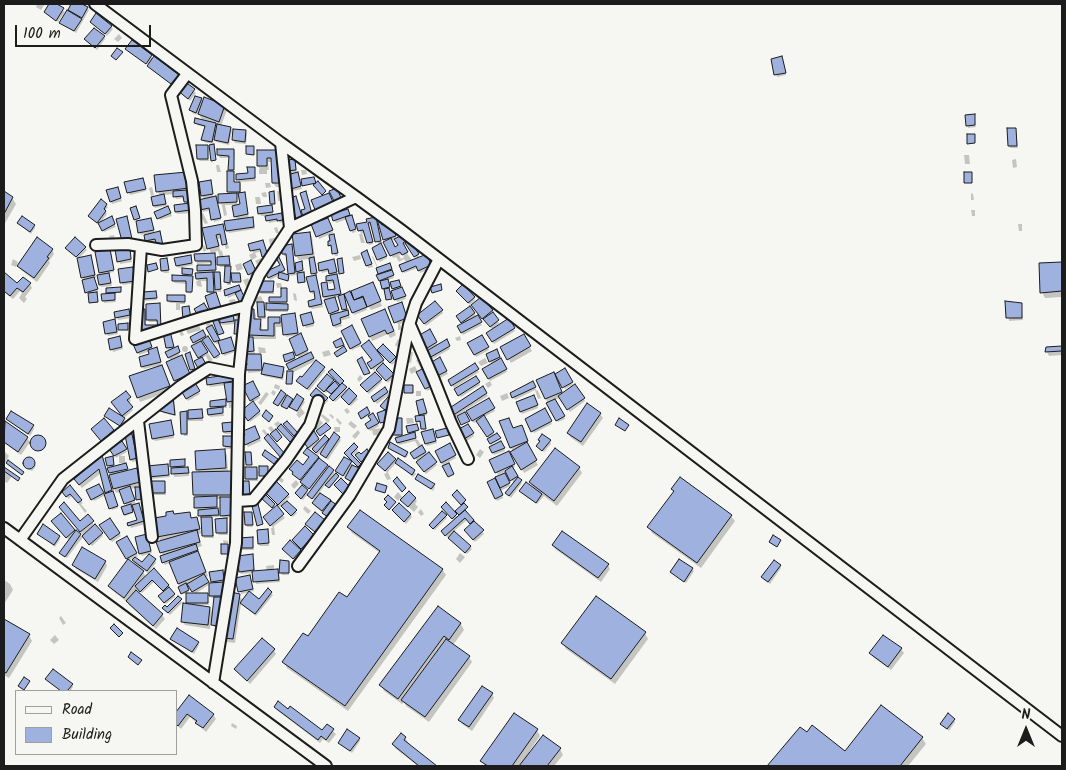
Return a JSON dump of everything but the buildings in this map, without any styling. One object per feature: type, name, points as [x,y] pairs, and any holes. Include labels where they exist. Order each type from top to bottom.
[{"type":"street","points":[[95,4],[281,144],[439,259],[1062,736]]},
{"type":"street","points":[[96,245],[128,244],[162,250],[196,245],[192,181],[171,96],[188,74]]},
{"type":"street","points":[[281,144],[290,228]]},
{"type":"street","points":[[213,682],[236,543],[239,374],[246,306],[259,275],[290,228],[356,197]]},
{"type":"street","points":[[141,247],[135,339],[204,316],[246,306]]},
{"type":"street","points":[[298,566],[350,495],[389,429],[416,303],[439,259]]},
{"type":"street","points":[[410,324],[468,459]]},
{"type":"street","points":[[20,540],[63,479],[181,386],[210,368],[239,374]]},
{"type":"street","points":[[237,501],[253,500],[286,460],[310,425],[318,401]]},
{"type":"street","points":[[138,421],[152,537]]},
{"type":"street","points":[[4,528],[326,766]]}]
